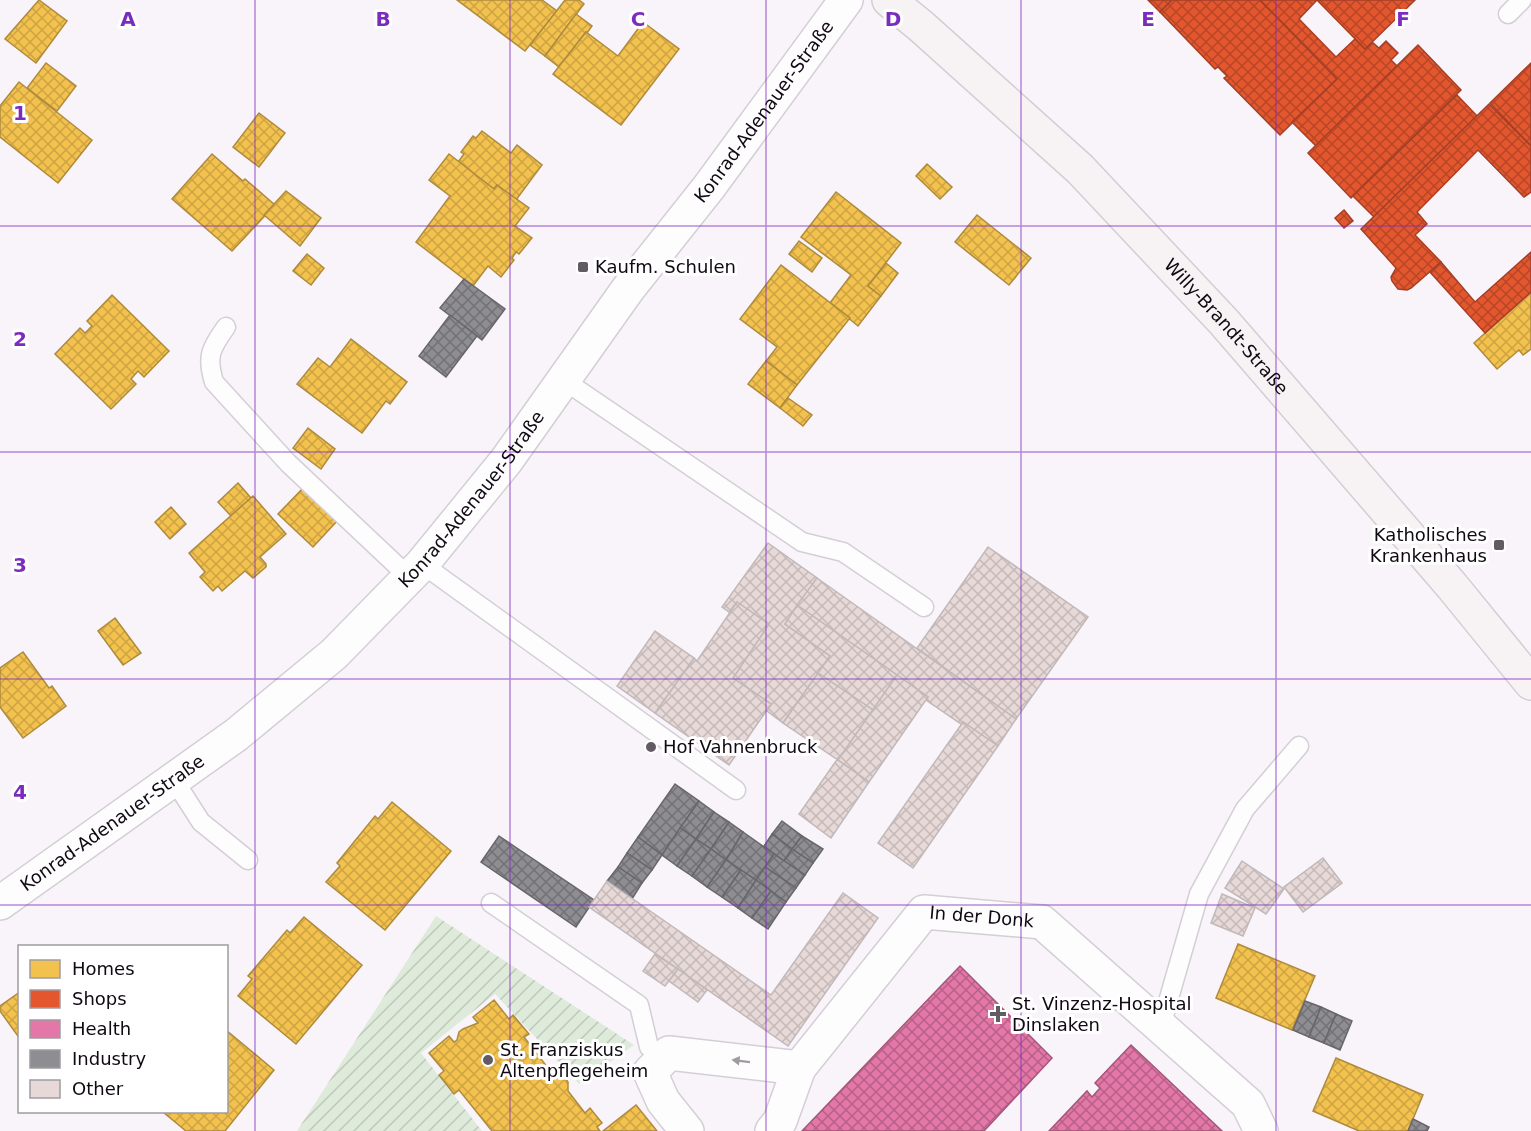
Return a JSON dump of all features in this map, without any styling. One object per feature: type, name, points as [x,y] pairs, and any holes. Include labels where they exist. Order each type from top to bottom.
[{"type":"main road","name":"Willy-Brandt-Straße","points":[[889,0],[1080,169],[1152,245],[1224,322],[1529,676]]},
{"type":"street","name":"Konrad-Adenauer-Straße","points":[[0,903],[236,735],[334,654],[415,571],[506,461],[565,381],[628,289],[709,187],[846,0]]},
{"type":"street","name":"In der Donk","points":[[772,1131],[780,1121],[799,1068],[924,912],[1042,922],[1248,1104],[1261,1131]]},
{"type":"street","points":[[687,1131],[663,1101],[650,1072],[669,1053],[799,1068]]},
{"type":"lane","points":[[1508,14],[1522,0]]},
{"type":"lane","points":[[226,327],[211,349],[209,367],[214,382],[288,463],[415,571],[736,790]]},
{"type":"lane","points":[[565,381],[802,542],[843,552],[924,607]]},
{"type":"lane","points":[[1161,1026],[1199,894],[1245,809],[1299,746]]},
{"type":"lane","points":[[174,780],[201,822],[248,860]]},
{"type":"lane","points":[[491,903],[639,1005],[649,1047],[663,1059]]},
{"type":"green space","points":[[436,916],[634,1045],[579,1084],[495,994],[421,1053],[482,1131],[297,1131]]},
{"type":"building: Homes","points":[[39,0],[67,21],[36,63],[5,39]]},
{"type":"building: Homes","points":[[457,0],[542,0],[557,11],[525,51]]},
{"type":"building: Homes","points":[[565,0],[579,0],[584,4],[545,56],[530,45]]},
{"type":"building: Homes","points":[[576,14],[592,26],[559,67],[545,56]]},
{"type":"building: Homes","points":[[643,22],[679,49],[621,125],[553,74],[586,32],[618,56]]},
{"type":"building: Homes","points":[[46,63],[76,86],[57,111],[27,88]]},
{"type":"building: Homes","points":[[19,82],[92,140],[58,183],[0,137],[0,106]]},
{"type":"building: Homes","points":[[259,113],[285,133],[259,167],[233,147]]},
{"type":"building: Homes","points":[[482,131],[511,153],[517,145],[542,165],[516,200],[497,185],[494,189],[458,162],[464,154],[461,152],[473,136],[476,138]]},
{"type":"building: Homes","points":[[212,154],[275,205],[232,251],[172,199]]},
{"type":"building: Homes","points":[[449,154],[494,189],[497,185],[529,208],[515,226],[532,238],[519,254],[516,252],[512,258],[514,260],[501,277],[488,266],[473,286],[416,242],[450,196],[429,180]]},
{"type":"building: Homes","points":[[927,164],[952,187],[940,199],[916,176]]},
{"type":"building: Homes","points":[[286,191],[321,218],[300,246],[264,215]]},
{"type":"building: Homes","points":[[836,192],[901,243],[868,286],[881,296],[858,326],[830,303],[851,275],[801,237]]},
{"type":"building: Homes","points":[[977,215],[1031,258],[1009,285],[955,242]]},
{"type":"building: Homes","points":[[799,241],[822,258],[812,272],[789,254]]},
{"type":"building: Homes","points":[[307,254],[324,268],[311,285],[293,271]]},
{"type":"building: Homes","points":[[886,263],[898,273],[881,296],[868,286]]},
{"type":"building: Homes","points":[[781,265],[850,318],[797,385],[766,361],[777,347],[740,319]]},
{"type":"building: Homes","points":[[1531,292],[1531,349],[1523,355],[1519,350],[1497,369],[1474,343]]},
{"type":"building: Homes","points":[[112,295],[169,351],[144,377],[138,371],[131,379],[136,384],[111,409],[55,354],[80,328],[85,333],[92,326],[87,321]]},
{"type":"building: Homes","points":[[351,339],[407,382],[390,404],[386,401],[362,433],[297,384],[318,358],[330,367]]},
{"type":"building: Homes","points":[[766,361],[797,385],[780,408],[748,384]]},
{"type":"building: Homes","points":[[788,398],[812,415],[803,426],[780,408]]},
{"type":"building: Homes","points":[[308,428],[335,449],[321,469],[293,448]]},
{"type":"building: Homes","points":[[238,483],[251,498],[231,516],[218,502]]},
{"type":"building: Homes","points":[[304,487],[338,520],[313,547],[278,514]]},
{"type":"building: Homes","points":[[253,496],[286,534],[260,557],[266,567],[253,578],[245,571],[222,591],[218,586],[213,591],[200,577],[205,572],[189,553]]},
{"type":"building: Homes","points":[[171,507],[186,524],[170,539],[155,522]]},
{"type":"building: Homes","points":[[115,618],[141,653],[123,665],[98,631]]},
{"type":"building: Homes","points":[[23,652],[49,688],[52,686],[66,706],[23,738],[0,707],[0,668]]},
{"type":"building: Homes","points":[[392,802],[451,851],[385,930],[326,882],[340,866],[337,863],[375,816],[378,819]]},
{"type":"building: Homes","points":[[304,917],[362,965],[296,1044],[238,996],[252,979],[248,976],[287,930],[290,933]]},
{"type":"building: Homes","points":[[1238,944],[1315,976],[1292,1030],[1216,998]]},
{"type":"building: Homes","points":[[18,993],[18,1036],[0,1011],[0,1006]]},
{"type":"building: Homes","name":"St. Franziskus Altenpflegeheim","points":[[494,1000],[509,1019],[513,1015],[529,1034],[524,1037],[551,1072],[557,1067],[568,1082],[568,1091],[585,1113],[590,1108],[602,1123],[597,1127],[600,1131],[492,1131],[459,1090],[454,1094],[439,1075],[444,1071],[429,1053],[449,1036],[454,1042],[459,1032],[478,1023],[473,1017]]},
{"type":"building: Homes","points":[[228,1032],[274,1070],[225,1131],[186,1131],[164,1113],[228,1113]]},
{"type":"building: Homes","points":[[1336,1058],[1423,1095],[1408,1131],[1359,1131],[1313,1111]]},
{"type":"building: Homes","name":"St. Franziskus Altenpflegeheim","points":[[636,1105],[657,1131],[603,1131]]},
{"type":"building: Shops","points":[[1148,0],[1172,0],[1160,12]]},
{"type":"building: Shops","points":[[1172,0],[1260,0],[1337,79],[1280,135],[1224,78],[1227,76],[1218,67],[1215,69],[1160,12]]},
{"type":"building: Shops","points":[[1260,0],[1317,0],[1299,19],[1336,57],[1355,39],[1365,49],[1372,42],[1379,48],[1386,41],[1398,53],[1391,60],[1397,66],[1316,146],[1292,122],[1337,79]]},
{"type":"building: Shops","points":[[1317,0],[1415,0],[1365,49]]},
{"type":"building: Shops","points":[[1418,45],[1461,90],[1351,198],[1308,153]]},
{"type":"building: Shops","points":[[1531,63],[1531,146],[1490,103]]},
{"type":"building: Shops","points":[[1457,95],[1477,116],[1374,217],[1353,196]]},
{"type":"building: Shops","points":[[1489,104],[1531,146],[1531,192],[1524,197],[1478,150],[1417,212],[1427,224],[1415,235],[1441,262],[1411,288],[1398,289],[1391,277],[1396,268],[1361,229]]},
{"type":"building: Shops","points":[[1344,210],[1353,221],[1344,228],[1335,218]]},
{"type":"building: Shops","points":[[1531,252],[1531,292],[1485,333],[1430,272],[1441,262],[1475,302]]},
{"type":"building: Health","points":[[960,966],[1052,1058],[984,1131],[802,1131]]},
{"type":"building: Health","points":[[1131,1045],[1222,1131],[1049,1131],[1087,1091],[1092,1097],[1100,1088],[1095,1083]]},
{"type":"building: Industry","points":[[464,279],[505,309],[482,340],[440,308]]},
{"type":"building: Industry","points":[[450,315],[477,336],[446,377],[419,356]]},
{"type":"building: Industry","points":[[675,784],[699,801],[662,855],[638,837]]},
{"type":"building: Industry","points":[[699,801],[714,812],[696,839],[680,828]]},
{"type":"building: Industry","points":[[714,812],[729,822],[711,849],[696,839]]},
{"type":"building: Industry","points":[[782,821],[802,836],[792,849],[772,834]]},
{"type":"building: Industry","points":[[729,822],[743,832],[726,860],[711,849]]},
{"type":"building: Industry","points":[[680,828],[696,839],[677,866],[662,855]]},
{"type":"building: Industry","points":[[743,832],[774,854],[756,880],[726,860]]},
{"type":"building: Industry","points":[[772,834],[792,849],[784,861],[764,846]]},
{"type":"building: Industry","points":[[499,836],[594,900],[576,927],[481,862]]},
{"type":"building: Industry","points":[[802,836],[823,849],[813,863],[792,849]]},
{"type":"building: Industry","points":[[638,837],[662,855],[652,870],[627,853]]},
{"type":"building: Industry","points":[[696,839],[711,849],[692,876],[677,866]]},
{"type":"building: Industry","points":[[711,849],[726,860],[707,887],[692,876]]},
{"type":"building: Industry","points":[[792,849],[813,863],[805,875],[784,861]]},
{"type":"building: Industry","points":[[627,853],[652,870],[642,883],[618,867]]},
{"type":"building: Industry","points":[[774,854],[805,875],[796,888],[765,867]]},
{"type":"building: Industry","points":[[726,860],[741,870],[722,897],[707,887]]},
{"type":"building: Industry","points":[[618,867],[642,883],[632,899],[607,881]]},
{"type":"building: Industry","points":[[765,867],[796,888],[786,902],[756,880]]},
{"type":"building: Industry","points":[[741,870],[756,880],[738,908],[722,897]]},
{"type":"building: Industry","points":[[756,880],[771,891],[752,918],[738,908]]},
{"type":"building: Industry","points":[[771,891],[786,902],[768,929],[752,918]]},
{"type":"building: Industry","points":[[1305,1001],[1321,1007],[1309,1037],[1293,1030]]},
{"type":"building: Industry","points":[[1321,1007],[1336,1014],[1324,1043],[1309,1037]]},
{"type":"building: Industry","points":[[1336,1014],[1352,1021],[1340,1050],[1324,1043]]},
{"type":"building: Industry","points":[[1413,1119],[1429,1127],[1427,1131],[1408,1131]]},
{"type":"building: Other","points":[[768,543],[817,578],[785,624],[830,656],[783,723],[767,711],[771,704],[733,678],[769,624],[737,602],[729,612],[722,607]]},
{"type":"building: Other","points":[[988,547],[1088,617],[1016,719],[917,648]]},
{"type":"building: Other","points":[[817,578],[1016,719],[998,746],[926,700],[928,697],[797,605]]},
{"type":"building: Other","points":[[737,602],[769,624],[733,678],[771,704],[729,765],[655,713],[694,658],[697,661]]},
{"type":"building: Other","points":[[797,605],[897,675],[873,710],[818,673],[830,656],[785,624]]},
{"type":"building: Other","points":[[655,631],[694,658],[655,713],[617,686]]},
{"type":"building: Other","points":[[818,673],[873,710],[838,760],[783,723]]},
{"type":"building: Other","points":[[897,675],[928,697],[869,782],[838,760]]},
{"type":"building: Other","points":[[963,722],[998,746],[913,868],[878,843]]},
{"type":"building: Other","points":[[838,760],[869,782],[831,838],[799,814]]},
{"type":"building: Other","points":[[1323,858],[1342,883],[1303,912],[1284,887]]},
{"type":"building: Other","points":[[1242,861],[1284,889],[1266,914],[1225,888]]},
{"type":"building: Other","points":[[607,881],[771,995],[843,893],[878,918],[788,1046],[589,907]]},
{"type":"building: Other","points":[[1222,894],[1255,908],[1243,936],[1211,923]]},
{"type":"building: Other","points":[[655,954],[678,969],[665,986],[643,971]]},
{"type":"building: Other","points":[[678,969],[707,990],[698,1002],[669,981]]},
{"type":"place","name":"Kaufm. Schulen","points":[[583,267]]},
{"type":"place","name":"Katholisches Krankenhaus","points":[[1499,545]]},
{"type":"place","name":"Hof Vahnenbruck","points":[[651,747]]},
{"type":"place","name":"St. Vinzenz-Hospital Dinslaken","points":[[998,1014]]},
{"type":"place","name":"St. Franziskus Altenpflegeheim","points":[[488,1060]]}]
